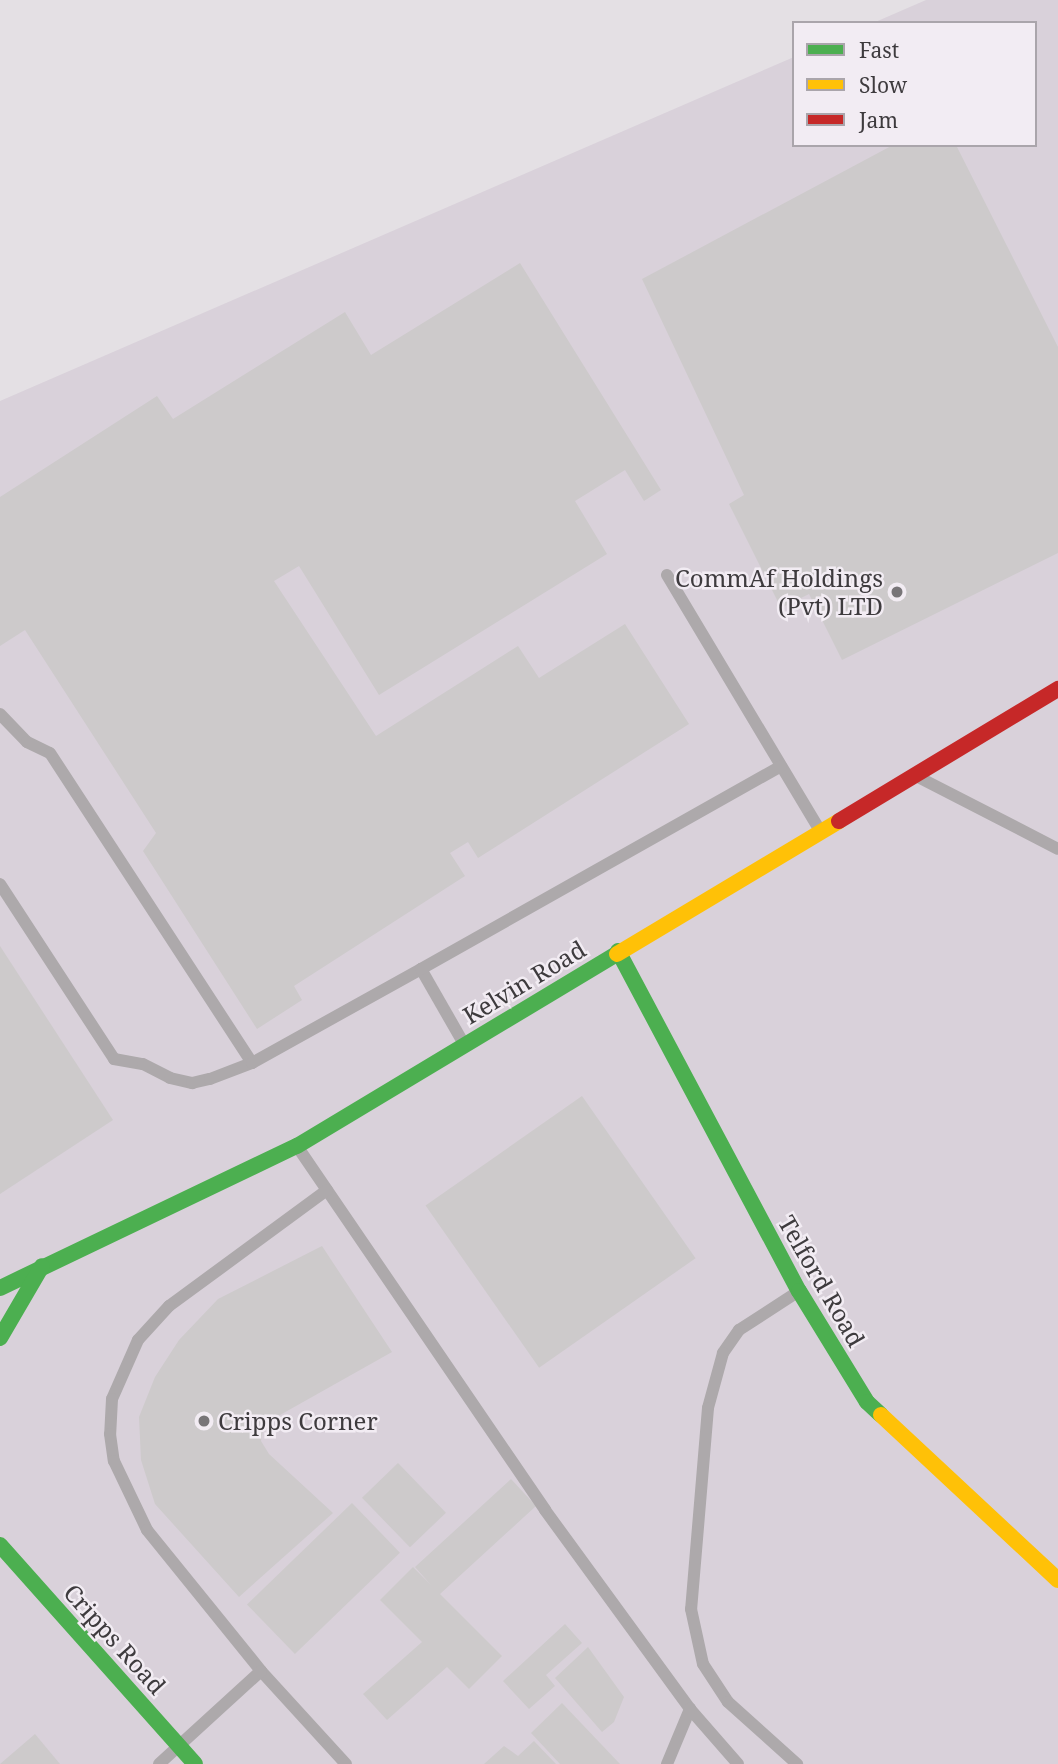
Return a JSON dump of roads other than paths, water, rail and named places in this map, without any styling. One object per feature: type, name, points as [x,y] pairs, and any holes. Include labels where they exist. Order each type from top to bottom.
[{"type":"street","name":"Kelvin Road","points":[[0,1288],[297,1146],[1058,689]]},
{"type":"street","name":"Telford Road","points":[[618,951],[799,1291],[867,1402],[1058,1580]]},
{"type":"street","points":[[0,1338],[42,1266]]},
{"type":"street","name":"Cripps Road","points":[[0,1545],[195,1764]]},
{"type":"lane","points":[[667,575],[820,831]]},
{"type":"lane","points":[[0,714],[27,742],[50,753],[252,1063]]},
{"type":"lane","points":[[0,884],[114,1059],[143,1064],[170,1078],[192,1083],[252,1063],[781,766]]},
{"type":"lane","points":[[914,775],[1058,849]]},
{"type":"lane","points":[[421,969],[464,1045]]},
{"type":"lane","points":[[297,1146],[545,1510],[690,1709],[738,1764]]},
{"type":"lane","points":[[327,1190],[169,1306],[138,1340],[112,1399],[114,1461],[125,1490],[147,1530],[261,1671],[346,1764]]},
{"type":"lane","points":[[797,1764],[728,1702],[703,1664],[691,1609],[708,1408],[723,1353],[739,1330],[799,1291]]},
{"type":"lane","points":[[159,1764],[261,1671]]},
{"type":"lane","points":[[667,1764],[690,1709]]},
{"type":"place","name":"CommAf Holdings (Pvt) LTD","points":[[897,592]]},
{"type":"place","name":"Cripps Corner","points":[[204,1421]]}]
